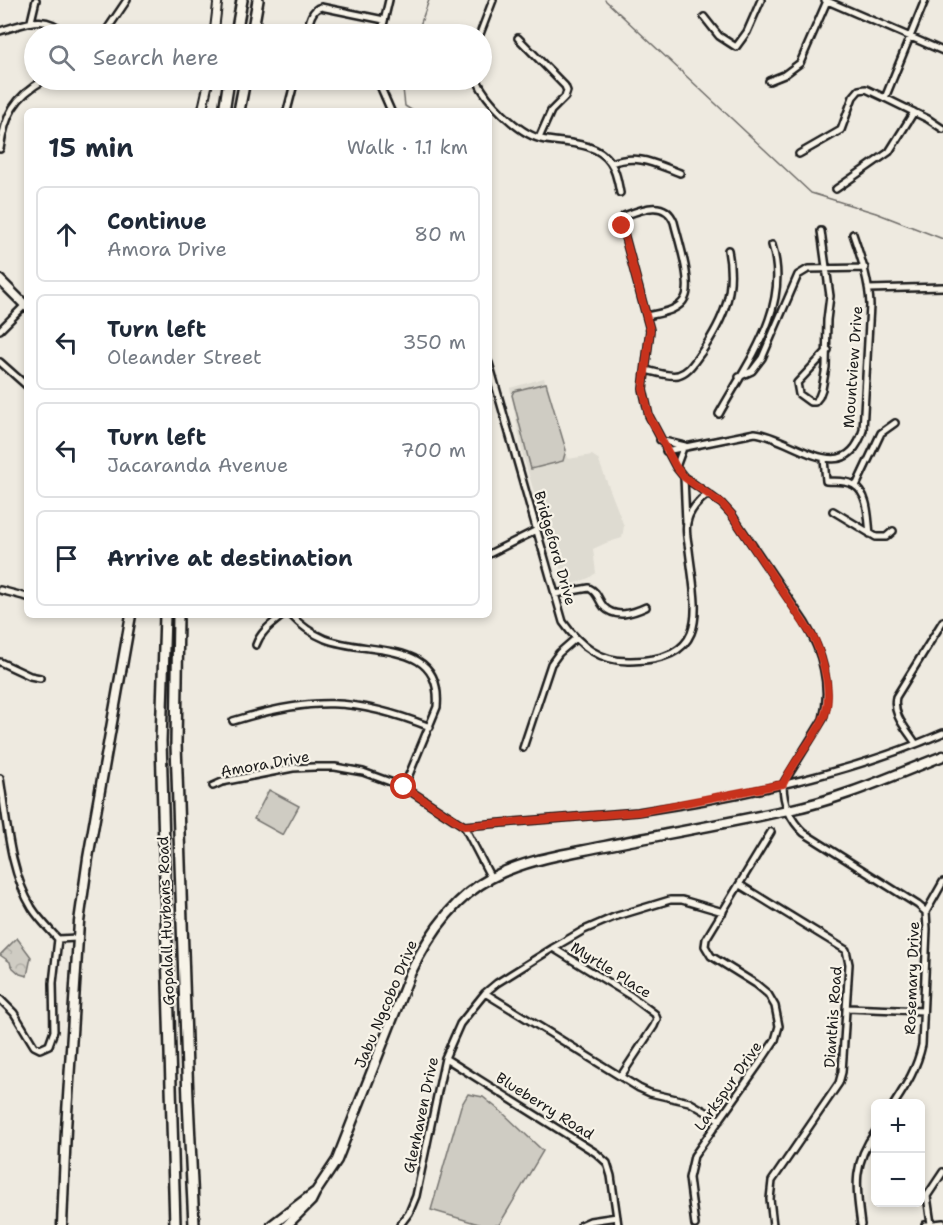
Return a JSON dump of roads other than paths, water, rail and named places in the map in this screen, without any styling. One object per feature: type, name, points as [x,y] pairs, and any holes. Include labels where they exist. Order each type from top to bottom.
[{"type":"main road","points":[[238,24],[242,0]]},
{"type":"main road","points":[[254,24],[258,0]]},
{"type":"main road","points":[[224,108],[227,90]]},
{"type":"main road","points":[[240,108],[243,90]]},
{"type":"main road","points":[[0,280],[24,303]]},
{"type":"main road","points":[[62,1225],[77,938],[88,858],[130,618]]},
{"type":"main road","name":"Gopalall Hurbans Road","points":[[165,618],[161,741],[174,1225]]},
{"type":"main road","name":"Gopalall Hurbans Road","points":[[178,618],[176,744],[187,1077],[195,1223]]},
{"type":"main road","name":"Jabu Ngcobo Drive","points":[[287,1225],[311,1201],[337,1160],[423,946],[440,922],[472,891],[491,878],[534,861],[788,810],[850,792],[943,756]]},
{"type":"main road","name":"Jabu Ngcobo Drive","points":[[272,1225],[315,1193]]},
{"type":"street","points":[[30,21],[36,0]]},
{"type":"street","points":[[111,24],[127,0]]},
{"type":"street","points":[[215,24],[219,0]]},
{"type":"street","points":[[383,24],[389,0]]},
{"type":"street","points":[[484,24],[493,0]]},
{"type":"street","points":[[704,17],[719,36],[736,47],[747,32],[761,0]]},
{"type":"street","points":[[770,81],[784,75],[800,63],[826,0],[943,51]]},
{"type":"street","points":[[885,98],[925,0]]},
{"type":"street","points":[[309,24],[312,12],[321,7],[384,21]]},
{"type":"street","points":[[0,31],[30,21],[51,24]]},
{"type":"street","points":[[518,38],[565,86],[567,91],[565,97],[550,111],[539,138]]},
{"type":"street","points":[[799,154],[841,130],[853,97],[859,90],[866,89],[943,129]]},
{"type":"street","points":[[0,149],[3,129],[16,101],[29,90]]},
{"type":"street","points":[[203,108],[207,90]]},
{"type":"street","points":[[288,108],[292,90]]},
{"type":"street","points":[[382,90],[390,108]]},
{"type":"street","points":[[483,90],[525,133],[539,138],[594,148],[611,163],[620,193]]},
{"type":"street","points":[[836,189],[889,152],[914,112]]},
{"type":"street","points":[[611,163],[628,158],[656,164],[680,173]]},
{"type":"street","points":[[647,316],[678,306],[685,299],[688,290],[674,222],[670,213],[658,208],[637,210],[624,216],[622,226],[647,316],[650,345],[643,380],[644,399],[649,416],[666,451],[684,477],[722,504],[732,515],[810,632],[821,656],[828,695],[824,719],[783,784],[788,810]]},
{"type":"street","points":[[821,231],[830,296],[827,320],[828,350],[819,397],[815,402],[810,402],[799,393],[797,383],[828,350]]},
{"type":"street","name":"Mountview Drive","points":[[824,459],[848,454],[859,441],[863,430],[869,289],[865,268],[853,234]]},
{"type":"street","points":[[719,414],[763,334],[773,309],[778,277],[772,245]]},
{"type":"street","points":[[646,370],[673,375],[684,372],[692,365],[717,330],[729,293],[728,250]]},
{"type":"street","points":[[740,377],[752,371],[762,358],[798,275],[808,269],[865,268]]},
{"type":"street","points":[[869,289],[943,287]]},
{"type":"street","points":[[0,330],[24,307]]},
{"type":"street","points":[[0,362],[24,383]]},
{"type":"street","name":"Bridgeford Drive","points":[[492,373],[563,622],[575,639],[594,653],[620,661],[645,661],[675,653],[685,644],[695,622],[695,602],[686,524],[684,477]]},
{"type":"street","points":[[856,486],[881,433],[895,423]]},
{"type":"street","points":[[666,451],[755,433],[768,434],[810,455],[824,459],[826,481],[847,482],[856,486],[865,502],[870,534]]},
{"type":"street","points":[[660,440],[685,447]]},
{"type":"street","points":[[676,467],[685,447]]},
{"type":"street","points":[[686,524],[693,509],[708,494]]},
{"type":"street","points":[[833,512],[881,538],[892,531]]},
{"type":"street","points":[[492,552],[537,530]]},
{"type":"street","points":[[555,594],[589,588],[595,592],[604,607],[618,614],[646,607]]},
{"type":"street","points":[[0,590],[24,596]]},
{"type":"street","points":[[256,645],[264,631],[279,618]]},
{"type":"street","points":[[294,618],[310,632],[327,640],[410,655],[424,665],[435,680],[438,694],[437,707],[404,787]]},
{"type":"street","points":[[916,744],[908,729],[897,716],[894,705],[896,697],[943,621]]},
{"type":"street","points":[[523,748],[551,664],[559,653],[575,639]]},
{"type":"street","points":[[0,662],[30,676],[40,678]]},
{"type":"street","points":[[233,721],[278,708],[323,703],[380,709],[430,727]]},
{"type":"street","points":[[464,826],[638,812],[834,772],[943,734]]},
{"type":"street","name":"Amora Drive","points":[[213,786],[222,782],[293,768],[335,766],[363,772],[404,787],[464,826],[491,878]]},
{"type":"street","points":[[0,778],[8,831],[22,889],[33,909],[58,939],[53,983],[54,1032],[49,1045],[40,1049],[34,1046],[14,1013],[0,999]]},
{"type":"street","name":"Rosemary Drive","points":[[788,810],[796,825],[804,833],[926,912],[922,1045],[911,1079],[897,1099]]},
{"type":"street","name":"Larkspur Drive","points":[[695,1225],[689,1178],[694,1156],[775,1040],[778,1026],[775,1006],[768,994],[707,952],[706,939],[771,832]]},
{"type":"street","points":[[926,912],[943,882]]},
{"type":"street","name":"Dianthis Road","points":[[740,885],[846,950],[849,964],[843,1072],[839,1083],[772,1181],[770,1199],[773,1225]]},
{"type":"street","name":"Glenhaven Drive","points":[[400,1225],[409,1213],[416,1196],[445,1058],[460,1024],[485,993],[553,948],[614,917],[670,900],[682,900],[723,912]]},
{"type":"street","points":[[58,939],[77,938]]},
{"type":"street","name":"Myrtle Place","points":[[553,948],[631,996],[655,1014],[657,1019],[654,1026],[621,1076]]},
{"type":"street","points":[[485,993],[650,1093],[689,1102],[720,1120]]},
{"type":"street","points":[[848,1008],[923,1011]]},
{"type":"street","name":"Blueberry Road","points":[[445,1058],[596,1153],[607,1163],[618,1225]]},
{"type":"street","points":[[861,1225],[856,1178],[863,1150],[871,1138]]},
{"type":"street","points":[[931,1224],[927,1196],[943,1172]]},
{"type":"street","points":[[581,1225],[590,1221],[616,1218]]},
{"type":"street","points":[[926,1225],[943,1223]]},
{"type":"waterway","points":[[421,24],[429,0]]},
{"type":"waterway","points":[[605,0],[811,193],[876,213],[943,239]]},
{"type":"waterway","points":[[403,90],[405,106],[408,108]]}]
